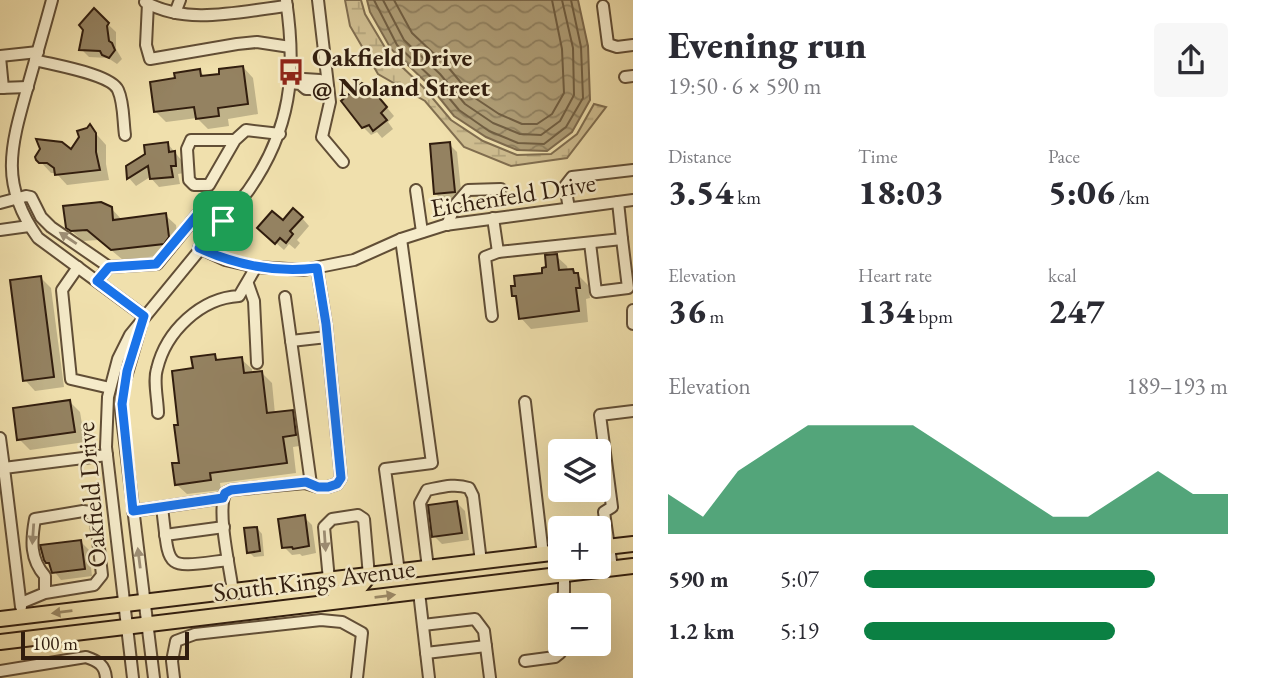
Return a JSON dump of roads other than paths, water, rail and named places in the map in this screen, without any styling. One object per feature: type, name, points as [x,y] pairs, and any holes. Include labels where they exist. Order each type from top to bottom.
[{"type":"main road","points":[[611,546],[633,544]]},
{"type":"main road","name":"South Kings Avenue","points":[[0,619],[22,610],[124,605],[548,554]]},
{"type":"main road","name":"South Kings Avenue","points":[[612,568],[633,566]]},
{"type":"main road","points":[[227,616],[305,597],[350,591],[361,586],[369,576]]},
{"type":"main road","name":"South Kings Avenue","points":[[0,642],[548,576]]},
{"type":"street","points":[[52,0],[9,160],[9,175],[15,200],[38,238],[144,316]]},
{"type":"street","points":[[175,13],[180,0]]},
{"type":"street","points":[[318,0],[330,102],[321,137],[343,162]]},
{"type":"street","points":[[287,3],[198,16],[175,13],[146,2],[146,45],[150,59],[237,44],[257,43],[290,47]]},
{"type":"street","name":"Oakfield Drive","points":[[133,678],[107,455],[105,422],[110,387],[126,341],[265,167],[280,134],[295,83],[287,3]]},
{"type":"street","points":[[603,6],[608,44],[617,47],[633,46]]},
{"type":"street","points":[[28,87],[1,88],[0,57],[36,56],[114,83],[119,92],[125,135]]},
{"type":"street","points":[[295,83],[306,89],[320,89],[327,84]]},
{"type":"street","points":[[235,140],[191,140],[187,149],[189,180],[194,185],[209,184],[235,140],[246,130],[280,134]]},
{"type":"street","points":[[569,208],[565,186],[572,177],[633,170]]},
{"type":"street","points":[[447,225],[456,204],[468,190],[501,189]]},
{"type":"street","points":[[415,190],[422,232]]},
{"type":"street","points":[[0,203],[31,197],[41,216],[51,227],[109,267],[156,264],[197,215],[205,211],[223,221]]},
{"type":"street","name":"Eichenfeld Drive","points":[[199,248],[225,260],[256,267],[280,270],[317,268],[354,260],[401,239],[447,225],[633,200]]},
{"type":"street","points":[[590,243],[596,292],[628,288],[618,202]]},
{"type":"street","points":[[493,218],[498,252]]},
{"type":"street","points":[[0,230],[29,226]]},
{"type":"street","points":[[399,572],[385,469],[432,463],[401,239]]},
{"type":"street","points":[[492,316],[485,257],[498,252],[622,239]]},
{"type":"street","points":[[78,267],[62,290],[71,379],[110,387]]},
{"type":"street","points":[[97,281],[109,267]]},
{"type":"street","points":[[158,413],[156,370],[171,336],[192,315],[214,301],[239,296],[256,267]]},
{"type":"street","points":[[233,592],[224,527],[225,493],[231,490],[306,482],[328,487],[337,484],[341,478],[327,337],[317,268]]},
{"type":"street","points":[[248,284],[254,301],[257,363]]},
{"type":"street","points":[[285,297],[311,484]]},
{"type":"street","points":[[633,310],[633,324]]},
{"type":"street","name":"Oakfield Drive","points":[[144,316],[127,371],[122,404],[154,678]]},
{"type":"street","points":[[291,341],[327,337]]},
{"type":"street","points":[[525,402],[543,555]]},
{"type":"street","points":[[604,516],[604,512],[612,507],[600,415],[633,411]]},
{"type":"street","points":[[0,438],[22,610],[45,593],[94,585],[102,575],[96,522],[87,512]]},
{"type":"street","points":[[4,468],[107,455]]},
{"type":"street","points":[[428,568],[420,503],[428,490],[460,485],[469,488],[473,496],[481,562]]},
{"type":"street","points":[[133,511],[223,498]]},
{"type":"street","points":[[162,507],[167,553],[173,562],[181,566],[228,560]]},
{"type":"street","points":[[45,593],[45,576],[32,555],[35,519],[113,508]]},
{"type":"street","points":[[329,580],[323,533],[326,523],[332,519],[359,515],[364,519],[369,576]]},
{"type":"street","points":[[165,535],[224,527]]},
{"type":"street","points":[[525,661],[555,657],[560,653],[557,616],[564,592],[564,579]]},
{"type":"street","points":[[419,592],[429,678]]},
{"type":"street","points":[[423,625],[475,619],[484,631],[490,678]]},
{"type":"street","points":[[174,678],[172,661],[176,641],[195,634],[321,620],[342,622],[362,632],[357,678]]},
{"type":"street","points":[[426,653],[486,646]]},
{"type":"street","points":[[0,671],[86,657],[103,666],[106,678]]},
{"type":"water","points":[[367,0],[578,0],[588,46],[590,100],[572,132],[547,151],[517,150],[486,137],[454,116],[429,85],[391,49],[370,12]]},
{"type":"place","name":"Oakfield Drive @ Noland Street","points":[[291,72]]}]
